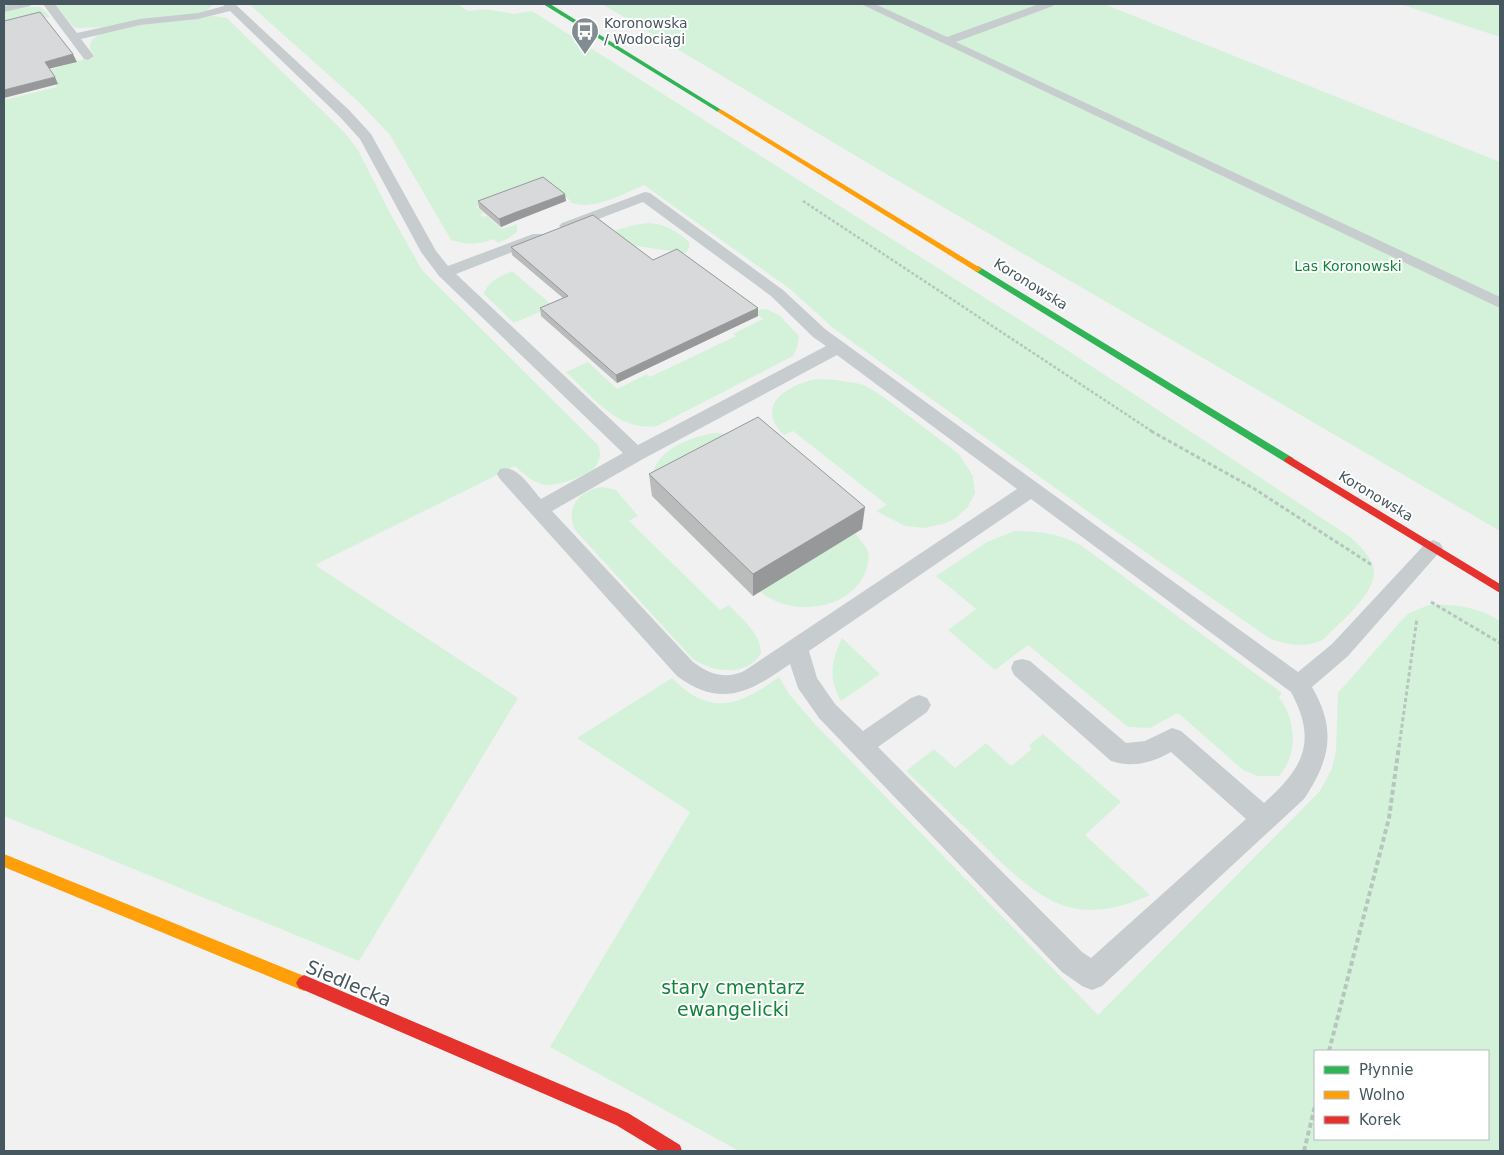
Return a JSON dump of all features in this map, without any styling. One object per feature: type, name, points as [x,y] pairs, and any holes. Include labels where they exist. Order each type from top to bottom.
[{"type":"main road","name":"Koronowska","points":[[546,4],[1500,590]]},
{"type":"main road","name":"Siedlecka","points":[[4,860],[199,939],[622,1119],[674,1151]]},
{"type":"lane","points":[[4,9],[26,4]]},
{"type":"lane","points":[[49,4],[88,56]]},
{"type":"lane","points":[[867,4],[1500,303]]},
{"type":"lane","points":[[947,41],[1049,4]]},
{"type":"lane","points":[[74,37],[140,22],[198,16],[230,6],[344,113],[366,137],[379,157],[429,252],[445,273],[636,454]]},
{"type":"lane","points":[[445,273],[644,196],[777,293],[812,327],[838,347],[1299,685],[1310,702],[1316,718],[1318,734],[1312,764],[1305,778],[1295,790],[1092,976],[1072,962],[827,711],[806,681],[797,648]]},
{"type":"lane","points":[[539,508],[636,454],[838,347]]},
{"type":"lane","points":[[507,474],[685,669],[701,680],[728,686],[743,683],[797,648],[1031,489]]},
{"type":"lane","points":[[1299,685],[1340,650],[1433,548]]},
{"type":"lane","points":[[1022,668],[1120,753],[1134,756],[1149,752],[1172,738],[1264,819]]},
{"type":"lane","points":[[861,746],[919,705]]},
{"type":"path","points":[[797,197],[1162,438],[1253,488],[1400,584],[1500,643]]},
{"type":"path","points":[[1329,1050],[1389,818],[1420,595]]},
{"type":"path","points":[[1304,1151],[1314,1110]]},
{"type":"green space","points":[[55,4],[213,5],[206,11],[189,15],[145,19],[103,27],[78,28],[74,27]]},
{"type":"green space","points":[[249,4],[457,4],[468,11],[485,9],[514,14],[532,11],[1064,348],[1349,536],[1369,557],[1374,575],[1371,585],[1357,606],[1324,639],[1310,644],[1296,645],[1269,638],[1108,526],[833,328],[790,289],[644,185],[607,201],[578,205],[569,202],[571,201],[554,188],[556,186],[551,183],[476,207],[484,213],[480,215],[487,216],[502,229],[517,224],[517,232],[509,238],[498,243],[494,239],[472,244],[451,240],[390,135],[360,103]]},
{"type":"green space","name":"Las Koronowski","points":[[602,4],[1104,4],[1500,162],[1500,531],[876,168]]},
{"type":"green space","points":[[1400,4],[1500,4],[1500,37]]},
{"type":"green space","points":[[23,7],[41,7],[50,17],[4,28],[4,11]]},
{"type":"green space","points":[[212,16],[227,18],[345,133],[358,150],[422,270],[598,445],[600,450],[600,456],[595,467],[579,477],[556,484],[545,485],[528,477],[515,466],[315,565],[518,698],[359,961],[4,816],[4,100],[57,87],[46,71],[95,56],[90,44],[100,34],[124,27]]},
{"type":"green space","points":[[649,223],[675,231],[689,242],[689,248],[686,253],[636,246],[631,247],[610,232],[633,225]]},
{"type":"green space","points":[[512,271],[553,306],[514,323],[484,294],[491,282]]},
{"type":"green space","points":[[766,309],[779,315],[799,336],[797,348],[793,356],[657,426],[643,426],[618,418],[596,401],[566,372],[588,362],[617,389],[647,374],[650,377],[736,336],[733,334],[763,319],[753,311]]},
{"type":"green space","points":[[817,379],[856,383],[866,386],[885,398],[959,454],[973,476],[975,493],[968,507],[956,518],[946,523],[925,528],[905,526],[876,511],[887,505],[793,431],[784,435],[775,424],[772,414],[773,405],[786,391]]},
{"type":"green space","points":[[715,433],[747,435],[757,439],[652,496],[651,482],[654,470],[659,460],[668,451],[690,440]]},
{"type":"green space","points":[[604,487],[616,490],[638,516],[629,521],[720,610],[729,605],[750,627],[760,646],[761,653],[755,661],[739,669],[729,670],[710,667],[693,659],[575,530],[572,514],[573,507],[577,501],[588,491]]},
{"type":"green space","points":[[1015,531],[1050,534],[1082,546],[1282,693],[1279,697],[1289,716],[1293,737],[1290,758],[1279,776],[1258,776],[1243,770],[1178,713],[1150,728],[1128,727],[1028,645],[995,670],[948,630],[976,609],[936,576],[987,542]]},
{"type":"green space","points":[[855,533],[867,550],[869,559],[866,571],[858,584],[847,595],[834,602],[802,607],[772,600],[760,591]]},
{"type":"green space","name":"stary cmentarz ewangelicki","points":[[1429,605],[1448,605],[1466,607],[1483,612],[1500,621],[1500,1151],[739,1151],[550,1047],[690,812],[577,738],[672,678],[686,691],[700,699],[713,703],[726,703],[751,695],[779,677],[789,694],[813,722],[1098,1015],[1320,791],[1332,768],[1336,751],[1338,693],[1409,613]]},
{"type":"green space","points":[[842,638],[880,674],[841,701],[834,685],[832,670],[835,655]]},
{"type":"green space","points":[[1043,734],[1121,802],[1085,835],[1150,895],[1119,906],[1087,910],[1065,906],[1041,895],[1008,868],[906,771],[934,749],[955,768],[986,743],[1011,766],[1032,749],[1029,745]]},
{"type":"building","points":[[40,12],[73,54],[45,62],[55,77],[4,90],[4,21]]},
{"type":"building","points":[[543,177],[565,194],[499,219],[478,201]]},
{"type":"building","points":[[593,215],[653,260],[677,249],[758,308],[616,375],[540,308],[568,296],[511,247]]},
{"type":"building","points":[[758,417],[865,507],[753,574],[649,474]]},
{"type":"traffic: fast","points":[[546,4],[720,111]]},
{"type":"traffic: fast","points":[[978,269],[1289,460]]},
{"type":"traffic: slow","points":[[720,111],[978,269]]},
{"type":"traffic: slow","points":[[4,860],[304,983]]},
{"type":"traffic: jam","points":[[1289,460],[1500,589]]},
{"type":"traffic: jam","points":[[304,983],[622,1119],[674,1151]]},
{"type":"place","name":"Koronowska / Wodociągi","points":[[585,55]]}]
